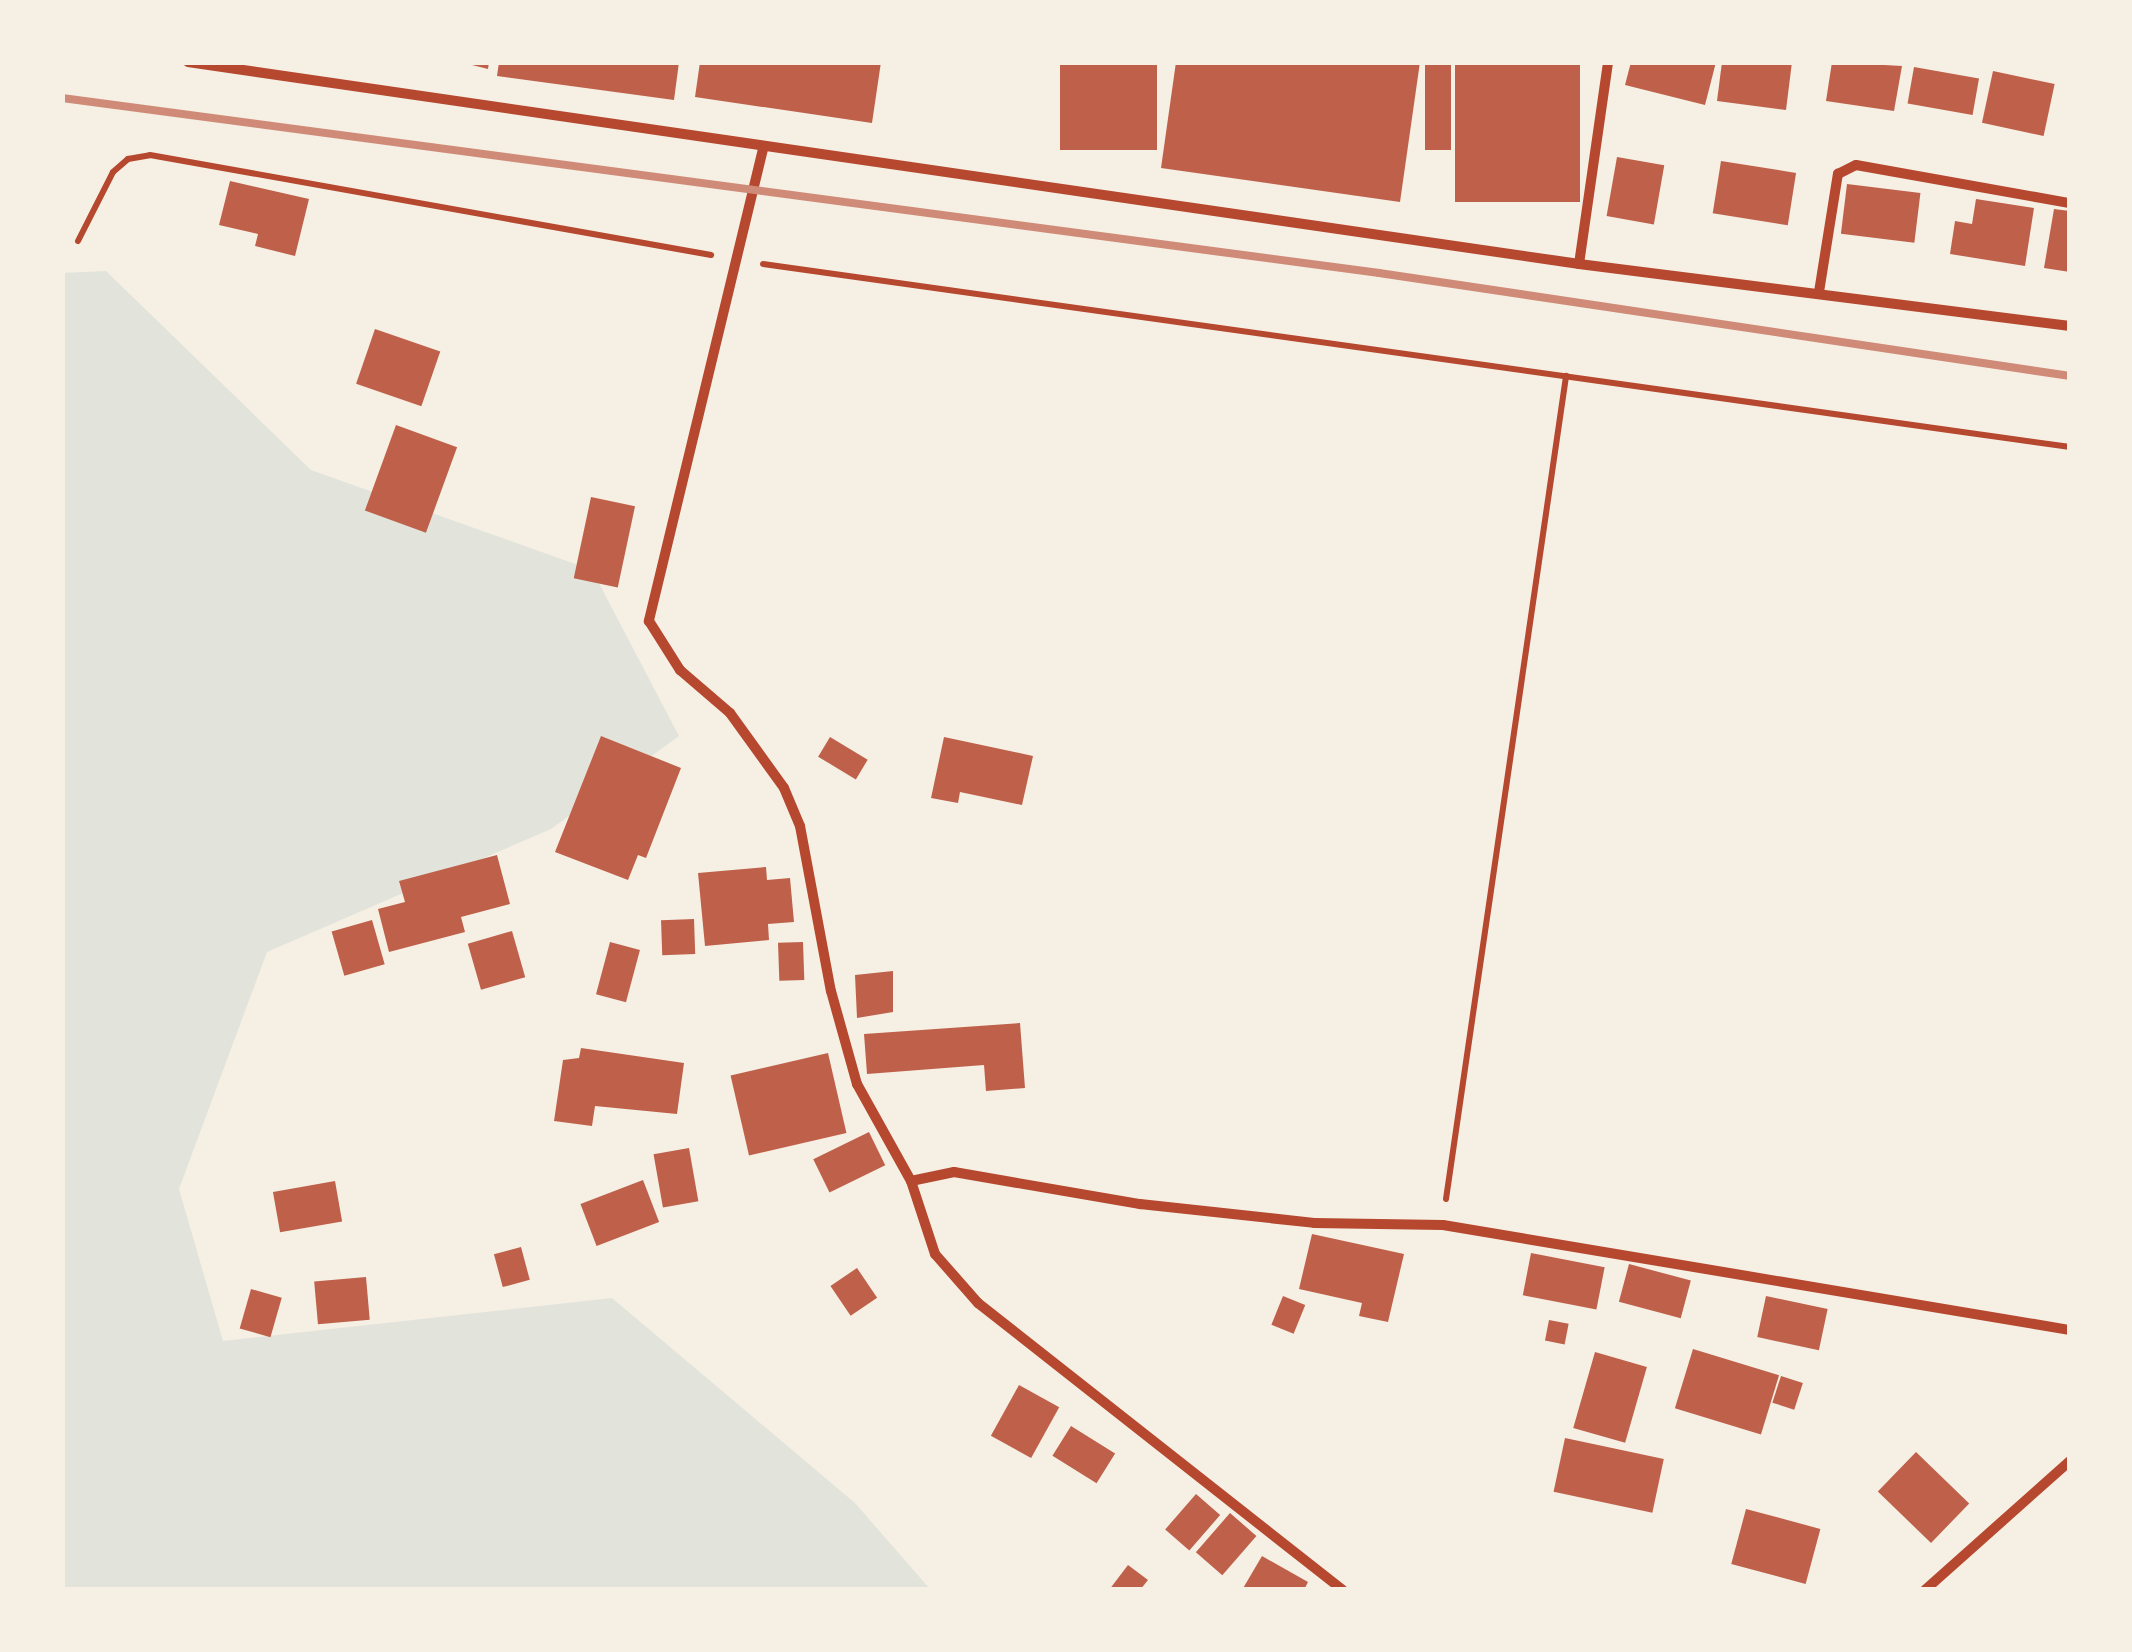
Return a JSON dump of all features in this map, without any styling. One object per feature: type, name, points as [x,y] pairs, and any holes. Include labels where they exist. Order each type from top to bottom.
[{"type":"street","points":[[188,62],[763,150],[1579,264],[2070,326]]},
{"type":"street","points":[[1579,264],[1608,62]]},
{"type":"street","points":[[763,150],[649,621],[680,670],[730,712],[784,788],[800,826],[825,933],[831,990],[858,1084],[911,1181],[935,1254],[978,1303],[1344,1590]]},
{"type":"street","points":[[1818,292],[1838,174],[1856,165],[2070,203]]},
{"type":"street","points":[[911,1181],[954,1172],[1159,1206],[1314,1223],[1443,1226],[2070,1330]]},
{"type":"street","points":[[1926,1590],[2070,1461]]},
{"type":"path","points":[[78,240],[113,172],[128,159],[150,155],[736,260],[2070,447]]},
{"type":"path","points":[[1443,1226],[1566,376]]},
{"type":"shaded area","points":[[106,271],[311,470],[592,570],[679,736],[551,829],[267,952],[179,1189],[223,1341],[612,1298],[855,1503],[930,1589],[63,1589],[62,273]]},
{"type":"building","points":[[460,62],[489,62],[488,69]]},
{"type":"building","points":[[499,62],[679,62],[674,100],[497,76]]},
{"type":"building","points":[[700,62],[881,62],[872,123],[695,97]]},
{"type":"building","points":[[1060,62],[1157,62],[1157,150],[1060,150]]},
{"type":"building","points":[[1176,62],[1420,62],[1400,202],[1161,168]]},
{"type":"building","points":[[1425,62],[1451,62],[1451,150],[1425,150]]},
{"type":"building","points":[[1455,62],[1580,62],[1580,202],[1455,202]]},
{"type":"building","points":[[1631,62],[1716,62],[1705,105],[1625,85]]},
{"type":"building","points":[[1722,62],[1792,62],[1786,110],[1717,101]]},
{"type":"building","points":[[1832,62],[1902,66],[1894,111],[1826,101]]},
{"type":"building","points":[[1914,67],[1979,78],[1973,115],[1908,103]]},
{"type":"building","points":[[1993,71],[2055,84],[2044,136],[1982,123]]},
{"type":"building","points":[[1617,157],[1664,165],[1654,224],[1607,216]]},
{"type":"building","points":[[1721,161],[1796,173],[1788,225],[1713,213]]},
{"type":"building","points":[[230,181],[309,199],[295,256],[255,246],[258,234],[219,225]]},
{"type":"building","points":[[1847,184],[1920,193],[1914,243],[1841,234]]},
{"type":"building","points":[[1976,199],[2034,208],[2025,266],[1950,254],[1955,221],[1972,224]]},
{"type":"building","points":[[2054,209],[2070,211],[2070,272],[2044,268]]},
{"type":"building","points":[[375,329],[440,351],[421,406],[356,384]]},
{"type":"building","points":[[396,425],[457,447],[426,533],[365,511]]},
{"type":"building","points":[[591,497],[635,506],[618,588],[574,578]]},
{"type":"building","points":[[601,736],[681,768],[646,858],[638,855],[628,880],[555,852]]},
{"type":"building","points":[[830,737],[868,760],[856,779],[818,757]]},
{"type":"building","points":[[944,737],[1033,756],[1022,805],[960,792],[958,803],[931,798]]},
{"type":"building","points":[[497,855],[510,904],[461,917],[465,932],[389,952],[378,909],[405,902],[399,881]]},
{"type":"building","points":[[766,867],[767,880],[790,878],[794,922],[768,924],[769,940],[705,946],[698,873]]},
{"type":"building","points":[[694,919],[695,954],[662,955],[661,920]]},
{"type":"building","points":[[372,920],[385,964],[344,976],[332,932]]},
{"type":"building","points":[[512,931],[525,977],[481,990],[468,944]]},
{"type":"building","points":[[610,942],[640,950],[626,1002],[596,994]]},
{"type":"building","points":[[803,942],[804,980],[779,981],[778,943]]},
{"type":"building","points":[[893,971],[893,1012],[857,1018],[855,975]]},
{"type":"building","points":[[1020,1023],[1025,1088],[986,1091],[984,1065],[867,1074],[864,1034]]},
{"type":"building","points":[[581,1048],[684,1063],[677,1114],[595,1106],[592,1126],[554,1121],[563,1060],[579,1058]]},
{"type":"building","points":[[828,1053],[846,1133],[749,1155],[731,1075]]},
{"type":"building","points":[[869,1132],[885,1165],[829,1192],[813,1159]]},
{"type":"building","points":[[689,1148],[698,1201],[663,1207],[654,1154]]},
{"type":"building","points":[[643,1180],[659,1222],[597,1246],[580,1204]]},
{"type":"building","points":[[335,1181],[342,1221],[280,1232],[273,1192]]},
{"type":"building","points":[[1312,1234],[1404,1254],[1388,1322],[1359,1316],[1362,1303],[1299,1289]]},
{"type":"building","points":[[521,1247],[530,1280],[503,1287],[494,1254]]},
{"type":"building","points":[[1531,1253],[1605,1267],[1596,1310],[1523,1295]]},
{"type":"building","points":[[1629,1264],[1691,1281],[1681,1318],[1619,1302]]},
{"type":"building","points":[[857,1268],[877,1298],[851,1316],[830,1286]]},
{"type":"building","points":[[366,1277],[370,1320],[318,1324],[314,1282]]},
{"type":"building","points":[[251,1289],[282,1298],[270,1337],[240,1328]]},
{"type":"building","points":[[1283,1296],[1305,1305],[1294,1334],[1271,1325]]},
{"type":"building","points":[[1766,1296],[1828,1309],[1819,1350],[1757,1337]]},
{"type":"building","points":[[1549,1320],[1569,1324],[1565,1344],[1545,1341]]},
{"type":"building","points":[[1693,1349],[1779,1375],[1761,1435],[1675,1408]]},
{"type":"building","points":[[1595,1352],[1647,1367],[1625,1443],[1573,1428]]},
{"type":"building","points":[[1781,1376],[1803,1383],[1794,1410],[1772,1403]]},
{"type":"building","points":[[1019,1385],[1059,1407],[1031,1458],[991,1436]]},
{"type":"building","points":[[1071,1426],[1115,1454],[1097,1483],[1052,1456]]},
{"type":"building","points":[[1565,1438],[1664,1459],[1652,1513],[1554,1492]]},
{"type":"building","points":[[1916,1452],[1969,1503],[1931,1543],[1878,1492]]},
{"type":"building","points":[[1196,1494],[1220,1515],[1189,1550],[1165,1529]]},
{"type":"building","points":[[1746,1509],[1820,1529],[1806,1584],[1731,1564]]},
{"type":"building","points":[[1230,1513],[1256,1536],[1222,1575],[1196,1552]]},
{"type":"building","points":[[1262,1556],[1308,1582],[1304,1590],[1242,1590]]},
{"type":"building","points":[[1128,1565],[1148,1580],[1140,1590],[1109,1590]]},
{"type":"railway","points":[[62,98],[1379,273],[2070,376]]}]
